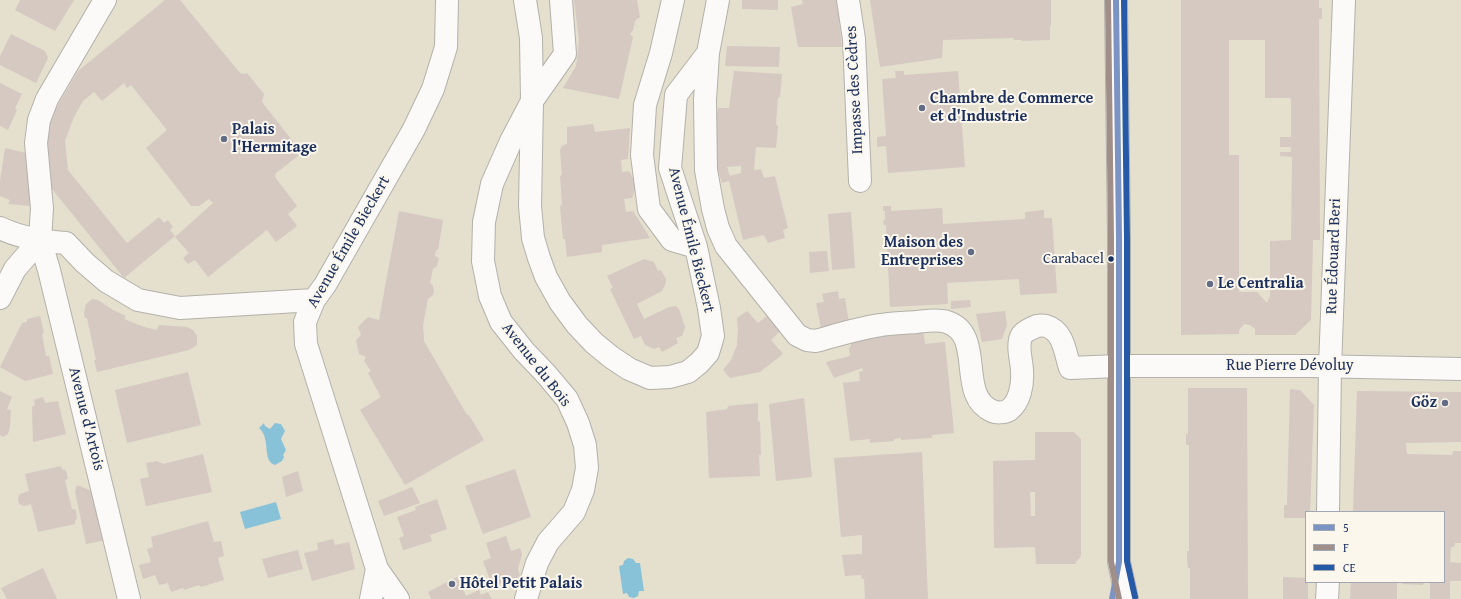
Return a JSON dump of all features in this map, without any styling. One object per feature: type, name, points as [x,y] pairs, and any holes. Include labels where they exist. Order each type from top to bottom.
[{"type":"street","points":[[0,298],[15,269],[40,240],[42,208],[36,144],[39,120],[48,99],[105,0]]},
{"type":"street","name":"Avenue Émile Bieckert","points":[[398,599],[377,568],[306,344],[305,322],[314,300],[325,285],[414,129],[433,89],[446,47],[447,0]]},
{"type":"street","name":"Avenue Émile Bieckert","points":[[525,0],[531,38],[532,101],[530,206],[533,238],[538,258],[546,277],[560,302],[577,325],[611,357],[629,369],[650,378],[670,377],[688,372],[708,353],[713,336],[709,308],[696,247],[670,168],[676,95],[708,53]]},
{"type":"street","name":"Avenue du Bois","points":[[526,599],[538,563],[548,542],[574,512],[582,490],[587,468],[585,445],[578,423],[567,399],[524,351],[502,322],[490,296],[483,261],[484,222],[492,184],[511,141],[532,101],[565,54],[561,0]]},
{"type":"street","points":[[673,0],[661,53],[645,105],[642,155],[649,208],[672,240],[696,247]]},
{"type":"street","points":[[708,53],[718,0]]},
{"type":"street","name":"Impasse des Cèdres","points":[[848,0],[854,39],[860,181]]},
{"type":"street","points":[[1116,0],[1119,238],[1118,366],[1120,562],[1126,599]]},
{"type":"street","name":"Rue Édouard Beri","points":[[1328,511],[1330,366],[1344,0]]},
{"type":"street","name":"Avenue Émile Bieckert","points":[[708,53],[705,100],[706,170],[718,228],[730,252],[797,335],[807,340],[816,341],[880,325],[939,320],[948,322],[964,334],[968,343],[975,389],[981,403],[989,409],[997,412],[1007,412],[1016,402],[1020,392],[1022,373],[1020,343],[1022,335],[1040,325],[1052,328],[1061,337],[1070,368],[1118,366]]},
{"type":"street","points":[[0,228],[11,233],[40,240],[66,243],[85,263],[106,281],[138,300],[180,308],[314,300]]},
{"type":"street","name":"Avenue d'Artois","points":[[40,240],[50,270],[129,599]]},
{"type":"street","name":"Rue Pierre Dévoluy","points":[[1118,366],[1330,366],[1461,369]]},
{"type":"street","points":[[1112,599],[1120,562]]},
{"type":"street","points":[[365,598],[377,568]]},
{"type":"street","points":[[1327,599],[1328,583]]},
{"type":"water","points":[[264,423],[265,426],[270,429],[275,423],[281,424],[285,431],[281,439],[286,450],[283,455],[284,457],[282,461],[275,465],[268,459],[265,438],[259,428]]},
{"type":"water","points":[[276,502],[281,519],[245,529],[240,512]]},
{"type":"water","points":[[628,558],[633,559],[636,563],[640,563],[644,591],[639,591],[638,596],[634,598],[629,597],[627,593],[623,594],[619,566],[623,565],[624,561]]},
{"type":"building","points":[[20,0],[74,0],[55,31],[15,10]]},
{"type":"building","name":"Palais l'Hermitage","points":[[165,0],[180,0],[240,73],[247,73],[264,94],[262,102],[302,153],[276,173],[275,177],[297,206],[288,214],[297,226],[276,242],[267,230],[208,277],[195,260],[188,264],[183,258],[189,253],[175,237],[213,203],[209,199],[199,206],[191,206],[146,148],[167,130],[131,85],[127,88],[124,83],[102,101],[94,92],[83,101],[74,117],[65,141],[68,170],[127,243],[159,217],[164,223],[168,220],[173,227],[170,230],[175,236],[124,278],[48,184],[46,136],[55,110],[78,71]]},
{"type":"building","points":[[574,0],[637,0],[640,17],[635,21],[633,30],[630,34],[633,37],[619,99],[563,88],[576,66],[578,51],[579,40]]},
{"type":"building","points":[[742,0],[778,0],[778,10],[742,9]]},
{"type":"building","points":[[802,0],[837,0],[842,47],[798,47],[791,7],[803,4]]},
{"type":"building","points":[[870,0],[1051,0],[1050,40],[1022,41],[1014,40],[1013,38],[943,40],[942,58],[880,67]]},
{"type":"building","points":[[1181,0],[1319,0],[1319,8],[1322,8],[1322,19],[1319,19],[1320,240],[1313,240],[1311,320],[1295,335],[1255,335],[1255,329],[1250,325],[1244,324],[1239,330],[1239,334],[1181,335]],"holes":[[[1229,40],[1265,40],[1265,98],[1291,98],[1291,137],[1280,137],[1280,147],[1291,147],[1291,152],[1280,152],[1280,156],[1292,157],[1291,240],[1270,241],[1270,296],[1267,303],[1257,292],[1239,292],[1239,155],[1229,155]]]},
{"type":"building","points":[[11,34],[45,51],[48,58],[36,83],[0,65],[0,56]]},
{"type":"building","points":[[727,46],[780,47],[779,67],[725,66]]},
{"type":"building","points":[[734,71],[782,74],[780,97],[778,98],[776,148],[756,147],[754,170],[761,169],[764,178],[775,176],[788,228],[783,230],[785,238],[768,243],[764,235],[743,240],[729,181],[722,183],[717,168],[716,119],[718,108],[729,108]],"holes":[[[741,166],[741,173],[730,176],[727,167]]]},
{"type":"building","name":"Chambre de Commerce et d'Industrie","points":[[895,71],[904,71],[904,75],[958,71],[965,167],[888,173],[886,146],[877,147],[877,137],[886,136],[882,79],[896,78]]},
{"type":"building","points":[[0,83],[22,94],[15,108],[17,110],[8,130],[0,126]]},
{"type":"building","points":[[593,124],[595,132],[630,128],[628,159],[621,160],[622,172],[629,171],[637,185],[632,198],[624,199],[626,212],[633,211],[650,238],[602,245],[602,252],[567,257],[565,239],[563,239],[560,206],[562,205],[560,176],[562,175],[560,150],[562,146],[567,144],[567,127]]},
{"type":"building","points":[[5,148],[30,154],[31,206],[8,204],[10,200],[0,196],[0,181]]},
{"type":"building","name":"Maison des Entreprises","points":[[883,206],[891,206],[891,211],[942,208],[943,224],[1025,219],[1025,212],[1044,210],[1044,218],[1052,218],[1057,293],[1020,295],[1019,279],[947,283],[948,304],[890,307],[886,225],[884,225],[883,220],[885,220],[885,211],[883,211]]},
{"type":"building","points":[[399,211],[443,220],[438,250],[436,250],[435,256],[439,258],[437,266],[433,269],[430,283],[433,286],[434,291],[433,295],[428,299],[423,325],[424,341],[467,415],[469,415],[484,440],[405,485],[360,410],[381,397],[368,373],[371,371],[364,361],[366,357],[359,354],[356,340],[361,335],[358,327],[368,317],[379,320]]},
{"type":"building","points":[[851,212],[855,268],[832,270],[828,214]]},
{"type":"building","points":[[827,251],[829,271],[810,273],[809,252]]},
{"type":"building","points":[[644,259],[654,262],[658,271],[661,270],[666,279],[662,291],[637,304],[644,319],[669,307],[676,306],[679,309],[685,327],[682,336],[676,338],[678,343],[662,352],[659,347],[654,349],[645,345],[641,336],[634,339],[610,289],[613,288],[607,276]]},
{"type":"building","points":[[838,291],[839,299],[845,298],[849,323],[821,328],[816,303],[824,302],[822,294]]},
{"type":"building","points":[[92,299],[98,300],[113,310],[126,316],[124,319],[144,327],[157,330],[159,325],[187,327],[193,330],[197,336],[197,345],[189,350],[97,372],[94,360],[96,360],[87,318],[85,318],[84,313],[86,304]]},
{"type":"building","points":[[970,300],[971,307],[951,309],[951,301]]},
{"type":"building","points":[[747,311],[758,323],[767,316],[780,331],[771,340],[783,354],[760,372],[730,378],[723,370],[731,360],[737,345],[737,318]]},
{"type":"building","points":[[1005,311],[1007,325],[1002,339],[982,342],[976,314]]},
{"type":"building","points":[[40,316],[44,333],[42,334],[46,356],[49,356],[53,374],[25,381],[0,367],[22,323],[27,322],[27,319]]},
{"type":"building","points":[[923,330],[925,344],[945,342],[954,433],[932,435],[932,438],[901,440],[901,438],[894,439],[894,441],[870,443],[870,439],[850,441],[843,383],[860,381],[859,372],[863,371],[862,368],[834,378],[826,362],[850,356],[849,349],[854,339]]},
{"type":"building","points":[[188,372],[201,425],[127,443],[115,390]]},
{"type":"building","points":[[1188,388],[1247,388],[1248,599],[1190,599],[1190,568],[1188,568],[1187,560],[1187,551],[1189,551],[1189,445],[1186,445],[1186,434],[1188,434]]},
{"type":"building","points":[[1290,389],[1300,390],[1314,405],[1310,511],[1305,511],[1305,518],[1284,518],[1284,505],[1287,505]]},
{"type":"building","points":[[0,391],[12,397],[7,409],[11,410],[10,427],[8,434],[3,437],[0,435]]},
{"type":"building","points":[[1357,391],[1461,392],[1461,442],[1406,443],[1407,454],[1452,455],[1453,451],[1461,451],[1461,543],[1455,543],[1454,547],[1451,547],[1450,562],[1461,563],[1461,581],[1450,581],[1450,599],[1430,599],[1430,583],[1445,583],[1445,511],[1353,511]]},
{"type":"building","points":[[43,397],[45,403],[58,401],[66,434],[33,442],[32,407],[35,405],[34,400]]},
{"type":"building","points":[[804,398],[812,477],[776,481],[769,404]]},
{"type":"building","points":[[758,403],[761,455],[759,455],[760,476],[709,478],[706,412],[727,409],[728,406]]},
{"type":"building","points":[[1035,432],[1074,432],[1081,439],[1081,556],[1075,564],[1036,564],[1035,547],[994,548],[993,461],[1035,460]],"holes":[[[1030,492],[1035,492],[1035,516],[1031,516]]]},
{"type":"building","points":[[922,452],[928,599],[865,599],[864,579],[862,579],[861,575],[845,576],[842,555],[862,554],[862,535],[841,537],[834,458]]},
{"type":"building","points":[[203,454],[212,492],[146,506],[140,479],[149,477],[146,463],[157,461],[163,464]]},
{"type":"building","points":[[61,466],[62,469],[66,471],[68,478],[65,481],[72,509],[76,510],[77,518],[75,524],[38,532],[31,504],[24,506],[19,504],[18,498],[20,494],[29,491],[25,474]]},
{"type":"building","points":[[515,469],[531,517],[483,534],[465,486]]},
{"type":"building","points":[[298,471],[303,491],[286,497],[282,477]]},
{"type":"building","points":[[77,485],[95,492],[106,540],[86,544],[75,492]]},
{"type":"building","points":[[412,487],[420,503],[384,516],[378,501]]},
{"type":"building","points":[[437,499],[447,529],[430,535],[432,541],[403,550],[399,538],[404,536],[397,517],[416,510],[415,507]]},
{"type":"building","points":[[208,521],[214,542],[221,541],[224,556],[218,558],[224,580],[201,587],[199,585],[184,590],[183,588],[171,592],[168,583],[159,585],[155,575],[143,579],[139,565],[151,562],[147,549],[153,547],[151,537]]},
{"type":"building","points":[[506,536],[511,551],[520,548],[522,554],[518,569],[521,580],[492,585],[483,561],[491,558],[486,543]]},
{"type":"building","points":[[333,539],[335,545],[349,542],[355,569],[312,581],[304,553],[318,550],[317,543]]},
{"type":"building","points":[[298,550],[303,569],[268,578],[262,559]]},
{"type":"building","points":[[43,568],[57,599],[7,599],[1,588]]},
{"type":"building","name":"Hôtel Petit Palais","points":[[457,577],[466,596],[479,590],[481,595],[488,592],[492,599],[431,599],[428,592]]},
{"type":"building","points":[[1283,577],[1305,578],[1305,583],[1308,583],[1308,599],[1283,599]]},
{"type":"building","points":[[1351,583],[1397,583],[1397,599],[1350,599]]},
{"type":"building","points":[[1402,583],[1424,583],[1423,585]]},
{"type":"transit line","name":"F","points":[[1108,0],[1111,238],[1111,562],[1119,599]]},
{"type":"transit line","name":"5","points":[[1112,599],[1119,562],[1119,238],[1116,0]]},
{"type":"transit line","name":"CE","points":[[1124,0],[1127,238],[1127,561],[1135,597]]},
{"type":"place","name":"Chambre de Commerce et d'Industrie","points":[[922,108]]},
{"type":"place","name":"Palais l'Hermitage","points":[[224,139]]},
{"type":"place","name":"Maison des Entreprises","points":[[971,252]]},
{"type":"place","name":"Carabacel","points":[[1111,259]]},
{"type":"place","name":"Le Centralia","points":[[1210,284]]},
{"type":"place","name":"Göz","points":[[1445,403]]},
{"type":"place","name":"Hôtel Petit Palais","points":[[452,584]]}]
